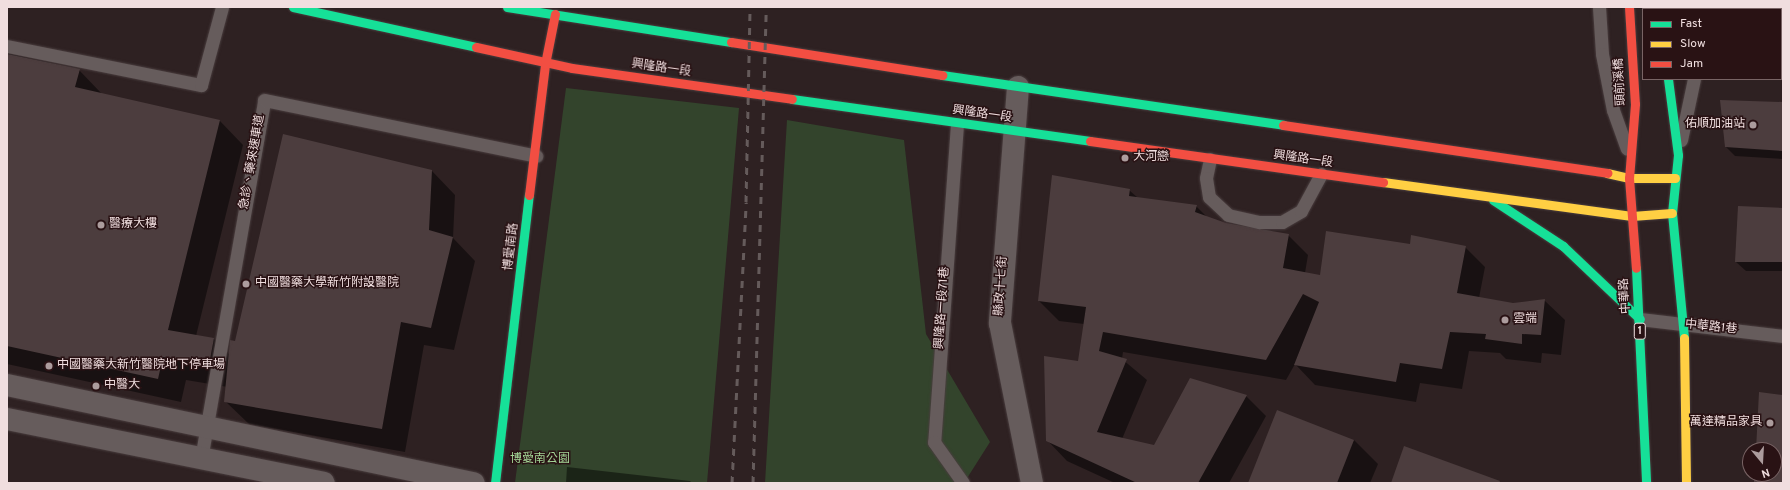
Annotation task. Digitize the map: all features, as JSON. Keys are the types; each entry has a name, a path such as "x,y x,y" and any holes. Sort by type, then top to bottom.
{"street":[{"name":"興隆路一段","path":"293,7 545,64 1012,132 1632,216 1672,213"},
{"path":"507,7 1018,87 1580,167 1629,178 1675,178"},
{"name":"頭前溪橋","path":"1629,7 1635,104 1629,155"},
{"name":"博愛南路","path":"495,483 536,156 545,64 554,14"},
{"path":"1668,80 1678,155 1672,213 1684,326 1686,483"},
{"name":"縣政十七街","path":"1018,87 1012,132 1000,323 1032,483"},
{"name":"中華路","path":"1629,155 1629,178 1640,319 1646,483"},
{"path":"1489,197 1563,246 1640,319"},
{"path":"7,385 474,483"},
{"path":"7,420 324,483"}],"lane":[{"path":"7,46 201,85 222,7"},
{"name":"1","path":"1599,7 1602,54 1613,110 1629,155"},
{"path":"1678,155 1694,80"},
{"name":"急診、藥來速車道","path":"207,426 264,100 536,156"},
{"name":"興隆路一段71巷","path":"957,124 934,442 963,483"},
{"path":"1210,159 1206,178 1209,197 1228,215 1259,222 1282,222 1301,211 1321,174"},
{"name":"中華路1巷","path":"1640,319 1684,326 1783,336"},
{"path":"201,459 207,426"}],"green space":[{"name":"博愛南公園","path":"566,88 739,108 707,483 515,483"},
{"path":"787,120 904,140 926,334 990,442 964,483 765,483"}],"building":[{"name":"醫療大樓","path":"7,54 80,69 75,87 220,120 168,330 214,338 209,365 163,357 158,379 7,346"},
{"name":"佑順加油站","path":"1720,100 1783,102 1783,151 1725,147"},
{"path":"283,134 432,170 429,230 453,237 431,328 401,322 382,429 224,402 230,340 235,341"},
{"path":"1052,175 1130,189 1129,196 1197,205 1195,212 1226,223 1289,234 1283,268 1320,275 1326,231 1410,244 1411,235 1466,246 1457,293 1513,303 1545,299 1541,335 1522,334 1522,344 1485,339 1486,334 1450,332 1442,369 1400,363 1396,382 1294,365 1319,302 1303,294 1266,360 1103,332 1099,351 1127,359 1097,432 1154,445 1190,378 1247,395 1198,483 1137,483 1046,441 1044,356 1078,361 1086,307 1038,301"},
{"path":"1738,206 1783,208 1783,262 1735,262"},
{"name":"萬達精品家具","path":"1759,392 1783,395 1783,483 1754,483 1782,482 1782,442 1756,442"},
{"path":"1277,410 1354,440 1337,483 1248,483"},
{"path":"1404,446 1500,481 1499,483 1391,483"}],"railway":[{"path":"732,483 746,202 750,7"},
{"path":"753,483 766,7"}],"traffic: fast":[{"path":"293,7 476,47"},
{"path":"507,7 731,42"},
{"path":"942,75 1283,125"},
{"path":"1668,80 1678,155 1672,213 1684,338"},
{"path":"792,99 1090,141"},
{"path":"495,483 529,195"},
{"path":"1493,200 1563,246 1640,319"},
{"path":"1636,268 1646,483"}],"traffic: slow":[{"path":"1607,173 1629,178 1675,178"},
{"path":"1383,182 1632,216 1672,213"},
{"path":"1684,338 1686,483"}],"traffic: jam":[{"path":"1629,7 1635,104 1629,178 1636,268"},
{"path":"529,195 545,64 555,14"},
{"path":"731,42 942,75"},
{"path":"476,47 572,68 792,99"},
{"path":"1283,125 1607,173"},
{"path":"1090,141 1383,182"}],"place":[{"name":"佑順加油站","path":"1753,125"},
{"name":"大河戀","path":"1125,158"},
{"name":"醫療大樓","path":"101,225"},
{"name":"中國醫藥大學新竹附設醫院","path":"246,284"},
{"name":"雲端","path":"1505,320"},
{"name":"中國醫藥大新竹醫院地下停車場","path":"49,366"},
{"name":"中醫大","path":"96,386"},
{"name":"萬達精品家具","path":"1770,423"}]}
